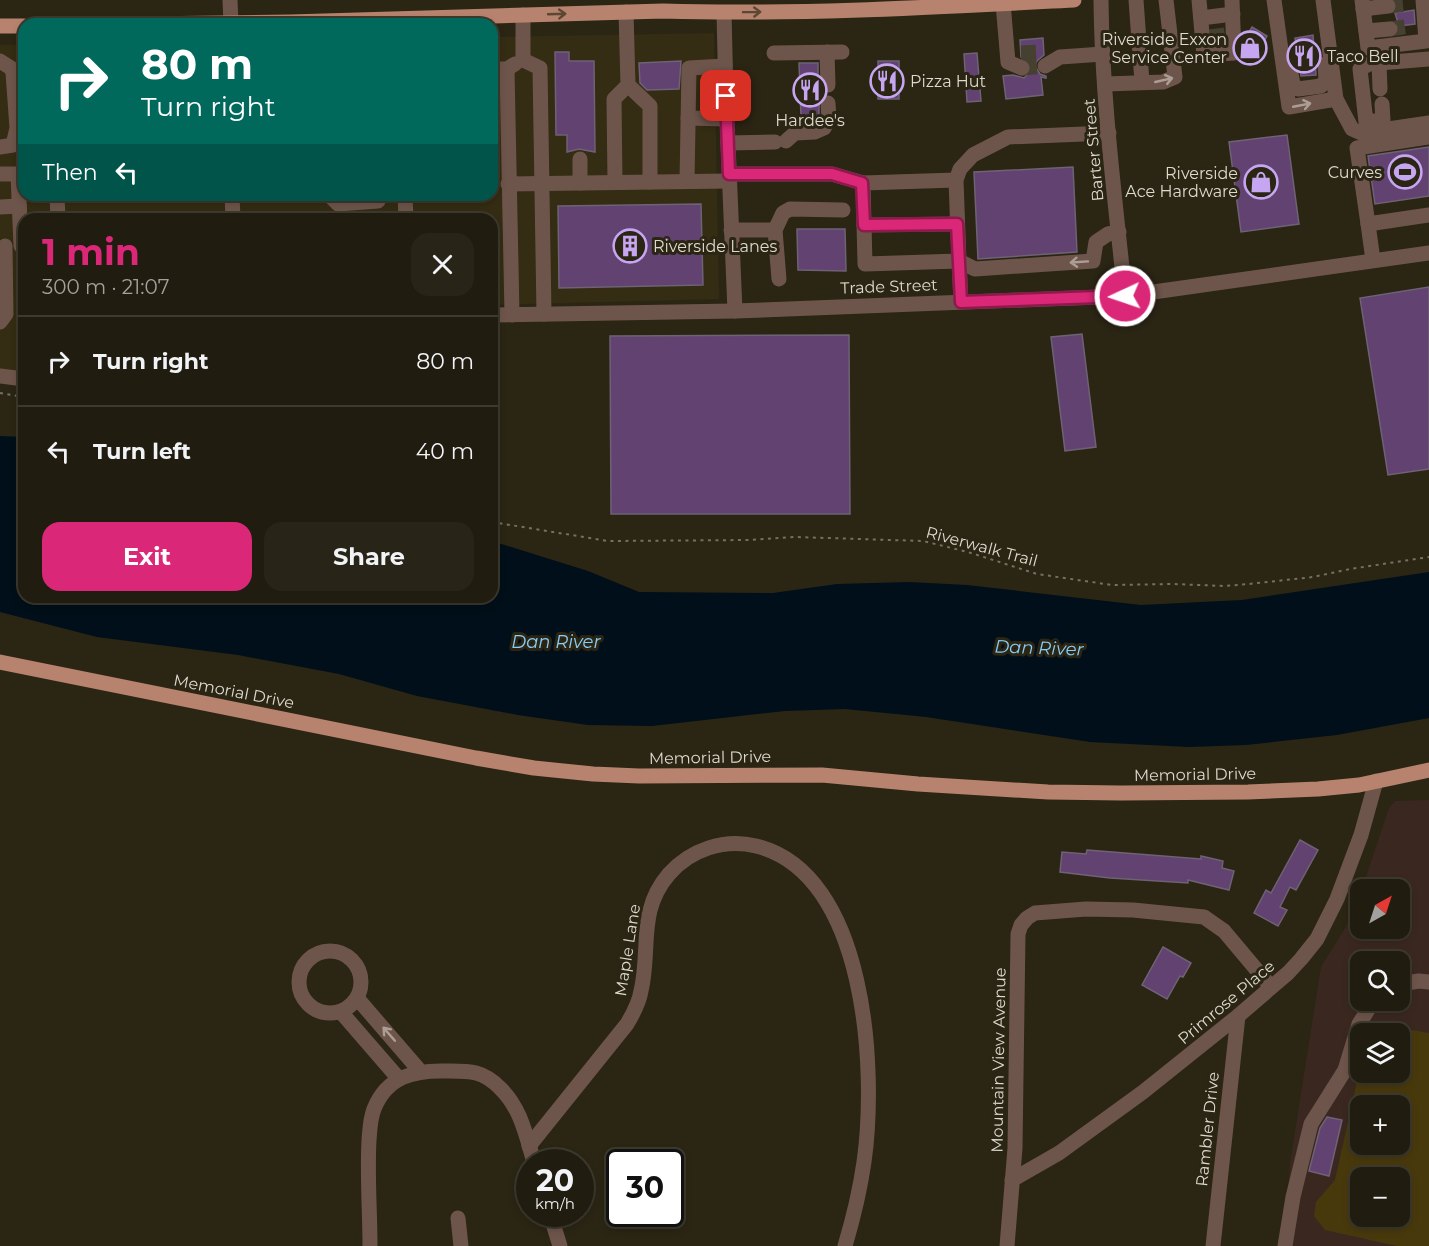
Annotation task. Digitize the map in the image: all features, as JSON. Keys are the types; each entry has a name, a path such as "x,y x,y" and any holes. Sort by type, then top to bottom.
{"main road":[{"path":"463,18 663,11 723,6 892,9 1074,0"},
{"path":"0,26 18,26"},
{"name":"Memorial Drive","path":"0,662 476,758 534,768 593,774 822,775 988,788 1121,793 1318,789 1376,781 1429,770"}],"street":[{"path":"230,0 231,18"},
{"name":"Barter Street","path":"1101,0 1109,132 1125,296"},
{"path":"1137,0 1142,82"},
{"path":"1106,84 1163,82 1175,77 1166,0"},
{"path":"1199,0 1201,18 1218,36 1232,7"},
{"path":"1274,0 1289,107 1336,99"},
{"path":"1323,0 1336,99 1352,129 1361,133 1429,123"},
{"path":"1388,6 1363,2 1368,48 1426,41 1420,11"},
{"path":"1003,3 1017,58"},
{"path":"723,6 735,311"},
{"path":"1201,18 1232,7"},
{"path":"626,12 628,85 650,106 650,182"},
{"path":"523,15 523,60"},
{"path":"1366,31 1390,29"},
{"path":"1281,48 1287,56 1293,84 1298,89 1321,86 1326,80 1325,45 1329,38"},
{"path":"774,53 834,52 828,85"},
{"path":"1045,59 1103,54"},
{"path":"1382,105 1383,120 1365,122 1360,69 1373,62 1429,59"},
{"path":"512,315 508,184 500,69 523,60 540,69 544,314"},
{"path":"0,61 11,68 18,112"},
{"path":"1379,63 1380,89"},
{"path":"687,181 688,68 725,66"},
{"path":"0,140 7,137 10,131 8,89 14,80"},
{"path":"615,182 614,99 628,85"},
{"path":"728,143 781,142 795,133 815,132 824,128 829,119 828,103"},
{"path":"688,118 727,119"},
{"path":"961,302 956,180 960,169 973,155 1008,137 1109,132"},
{"path":"0,147 13,145 18,133"},
{"path":"1373,260 1357,148 1429,137"},
{"path":"580,159 580,183"},
{"path":"0,174 18,174"},
{"path":"508,184 687,181 729,177 832,174 862,183 956,180"},
{"path":"862,183 866,264 959,261 975,269 1093,261 1096,242 1108,234 1119,232"},
{"path":"0,322 6,314 19,201"},
{"path":"0,207 19,206"},
{"path":"778,279 775,230 783,213 790,209 843,210"},
{"path":"1368,224 1429,215"},
{"path":"864,225 957,224"},
{"path":"731,230 775,230"},
{"name":"Trade Street","path":"498,315 735,311 1125,296 1429,253"},
{"path":"0,376 18,378"},
{"name":"Primrose Place","path":"1012,1180 1059,1154 1196,1051 1301,959 1327,921 1361,835 1376,781"},
{"name":"Maple Lane","path":"529,1146 627,1024 636,1009 644,974 646,938 652,901 660,886 684,861 698,852 730,843 762,847 788,861 821,891 840,926 860,988 866,1051 867,1122 864,1162 845,1246"},
{"name":"Mountain View Avenue","path":"1007,1246 1017,1059 1018,934 1027,918 1035,913 1066,910 1133,910 1204,917 1224,931 1260,971 1271,987"},
{"path":"323,951 344,954 358,968 361,978 361,988 357,998 353,1004 341,1012 331,1014 321,1012 304,1000 300,991 298,981 306,962 323,951"},
{"path":"1410,982 1429,982"},
{"path":"357,998 420,1071"},
{"path":"1285,1246 1293,1197 1311,1124 1345,1070 1359,1024 1367,1011"},
{"path":"341,1012 399,1079"},
{"name":"Rambler Drive","path":"1213,1246 1238,1016"},
{"path":"370,1246 367,1169 371,1120 381,1095 399,1079 420,1071 473,1071 490,1080 510,1100 519,1113 530,1149"},
{"path":"458,1218 460,1246"},
{"path":"554,1227 560,1246"}],"path":[{"path":"0,393 18,396"},
{"name":"Riverwalk Trail","path":"498,523 608,541 750,540 795,537 923,541 968,552 1036,574 1112,585 1224,586 1249,584 1319,576 1429,557"}],"shaded area":[{"path":"714,33 719,299 498,305 498,213 18,213 18,372 0,369 0,45 18,45 18,201 498,201 498,37"},
{"path":"1429,800 1429,1246 1285,1246 1290,1163 1321,967 1350,918 1350,939 1410,939 1410,879 1365,879 1389,808 1395,801"},
{"path":"1410,1030 1429,1033 1429,1246 1397,1246 1325,1230 1314,1216 1316,1202 1335,1180 1350,1113 1350,1155 1410,1155 1410,1095 1354,1095 1357,1083 1410,1083"}],"water":[{"name":"Dan River","path":"0,436 18,437 18,603 498,603 498,543 588,571 639,592 773,593 837,584 909,582 967,585 1141,605 1242,600 1429,572 1429,718 1337,735 1246,745 1189,747 1090,742 926,717 845,709 785,711 652,726 588,725 518,715 417,696 339,674 238,655 97,637 0,612"}],"building":[{"path":"1414,10 1415,24 1399,26 1395,13"},
{"path":"1252,27 1267,36 1253,62 1243,56 1243,42"},
{"path":"1313,35 1316,75 1301,76 1295,38"},
{"path":"1043,38 1044,55 1035,66 1040,74 1046,76 1046,78 1041,77 1043,95 1006,99 1003,76 1013,75 1024,78 1031,71 1030,63 1021,57 1020,40"},
{"path":"555,52 569,52 569,61 594,61 595,152 579,149 567,152 567,135 556,135"},
{"path":"977,53 981,101 967,102 964,54"},
{"path":"681,61 679,89 647,90 640,83 639,63"},
{"path":"878,61 899,61 899,99 878,99"},
{"path":"799,63 818,63 818,86 825,94 819,99 819,117 801,117"},
{"path":"1287,135 1299,224 1241,232 1229,142"},
{"path":"1429,147 1429,196 1375,204 1368,156"},
{"path":"1073,167 1077,252 978,259 974,172"},
{"name":"Riverside Lanes","path":"701,204 703,285 559,288 558,206"},
{"path":"797,229 845,229 846,271 798,270"},
{"path":"1429,287 1429,469 1388,475 1360,298"},
{"path":"1082,334 1096,447 1065,451 1051,337"},
{"path":"849,335 850,514 611,514 610,336"},
{"path":"1300,840 1318,850 1296,890 1290,887 1280,907 1287,910 1278,926 1254,913 1266,890 1271,893"},
{"path":"1087,850 1201,859 1201,856 1223,861 1222,868 1234,871 1229,890 1188,880 1188,883 1060,872 1062,852 1086,854"},
{"path":"1163,947 1191,963 1183,977 1180,976 1167,999 1142,985"},
{"path":"1327,1117 1342,1120 1329,1176 1309,1171 1320,1128"}],"tunnel":[{"path":"1388,6 1408,4"},
{"path":"1390,29 1411,26"},
{"path":"1210,37 1225,35"},
{"path":"1021,53 1044,52"},
{"path":"1022,68 1045,66"}],"place":[{"name":"Riverside Exxon Service Center","path":"1250,48"},
{"name":"Taco Bell","path":"1304,56"},
{"name":"Pizza Hut","path":"887,81"},
{"name":"Hardee's","path":"810,90"},
{"name":"Curves","path":"1405,172"},
{"name":"Riverside Ace Hardware","path":"1261,182"},
{"name":"Riverside Lanes","path":"630,246"}],"route":[{"path":"726,96 729,174 832,174 862,183 864,225 957,224 961,302 1125,296"}]}
